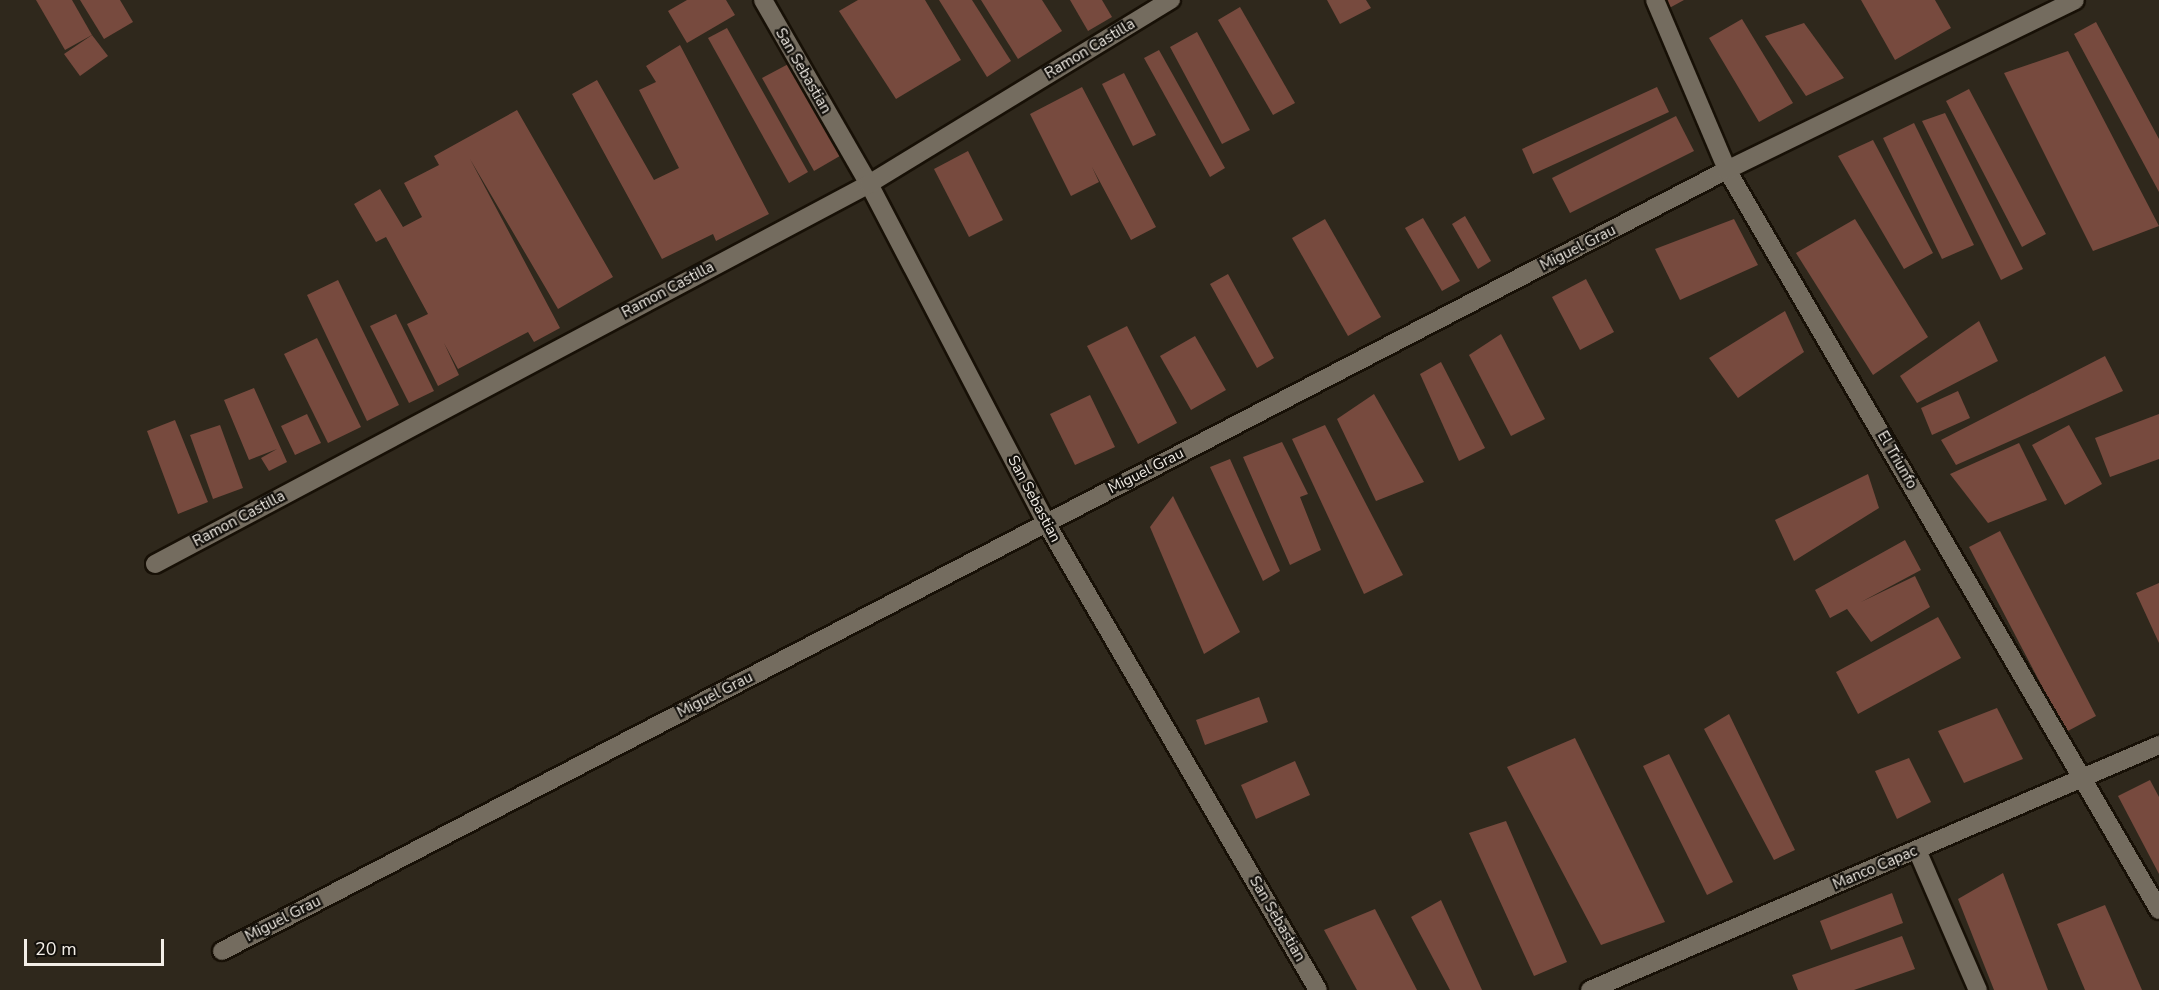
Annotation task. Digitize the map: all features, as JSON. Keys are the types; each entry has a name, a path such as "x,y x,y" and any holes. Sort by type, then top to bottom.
{"street":[{"name":"San Sebastian","path":"763,0 869,184 1046,523 1318,990"},
{"name":"Ramon Castilla","path":"155,564 869,184 1171,0"},
{"name":"El Triunfo","path":"1655,0 1727,170 2159,910"},
{"name":"Miguel Grau","path":"222,951 1727,170 2075,0"},
{"name":"Manco Capac","path":"1590,990 2159,745"},
{"path":"1917,850 1978,990"}],"building":[{"path":"36,0 72,0 92,35 65,50"},
{"path":"80,0 120,0 133,22 104,39"},
{"path":"687,0 726,0 735,15 687,43 668,11"},
{"path":"858,0 925,0 961,60 896,99 839,11"},
{"path":"939,0 972,0 1011,61 987,77"},
{"path":"981,0 1042,0 1062,31 1018,59"},
{"path":"1070,0 1102,0 1112,17 1088,31"},
{"path":"1327,0 1366,0 1371,8 1340,24"},
{"path":"1656,0 1684,0 1662,12"},
{"path":"1861,0 1935,0 1951,28 1895,60"},
{"path":"1240,7 1295,103 1273,115 1218,20"},
{"path":"1742,19 1793,103 1759,122 1709,38"},
{"path":"2096,22 2159,139 2159,192 2074,34"},
{"path":"1804,23 1844,78 1806,96 1765,36"},
{"path":"727,28 808,172 789,183 708,38"},
{"path":"1197,32 1250,130 1222,144 1170,47"},
{"path":"92,35 108,56 80,76 64,54"},
{"path":"680,45 769,214 716,241 713,234 662,259 572,94 597,80 654,180 679,168 639,90 656,82 646,66"},
{"path":"1159,50 1225,168 1210,177 1144,58"},
{"path":"2068,51 2159,226 2093,251 2004,73"},
{"path":"794,61 845,153 814,171 762,78"},
{"path":"1124,73 1156,135 1133,146 1102,84"},
{"path":"1082,87 1156,227 1131,240 1092,167 1099,182 1071,196 1030,114"},
{"path":"1657,87 1669,112 1533,174 1522,149"},
{"path":"1969,89 2046,234 2022,247 1946,101"},
{"path":"517,110 613,277 558,309 470,159 560,328 534,342 528,332 458,369 444,343 459,375 438,386 407,324 428,314 386,237 376,242 354,204 380,189 403,227 422,217 404,183 439,165 434,156"},
{"path":"1945,113 2023,269 2001,280 1922,121"},
{"path":"1676,116 1694,151 1570,213 1552,178"},
{"path":"1914,123 1974,245 1942,259 1883,138"},
{"path":"1873,140 1933,253 1904,269 1838,156"},
{"path":"968,151 1003,220 969,237 934,169"},
{"path":"1465,216 1491,261 1478,269 1452,224"},
{"path":"1423,218 1460,281 1442,291 1405,228"},
{"path":"1325,219 1381,317 1348,336 1292,238"},
{"path":"1734,219 1758,265 1680,300 1655,249"},
{"path":"1855,219 1928,337 1873,375 1796,253"},
{"path":"1228,274 1274,358 1257,368 1210,284"},
{"path":"1586,279 1614,332 1580,350 1552,297"},
{"path":"338,280 399,405 367,421 307,295"},
{"path":"1785,311 1804,352 1738,398 1709,358"},
{"path":"396,314 434,391 409,403 370,326"},
{"path":"1979,321 1998,361 1917,403 1900,376"},
{"path":"1127,326 1177,423 1138,444 1087,346"},
{"path":"1501,334 1545,419 1511,436 1469,355"},
{"path":"1195,336 1226,390 1191,410 1160,356"},
{"path":"317,338 361,427 328,443 284,354"},
{"path":"2105,356 2123,391 1956,465 1941,440"},
{"path":"1441,362 1485,448 1459,461 1420,374"},
{"path":"254,388 287,462 269,471 261,458 277,449 249,460 224,400"},
{"path":"1958,391 1970,418 1932,435 1921,408"},
{"path":"1374,394 1424,482 1376,501 1337,419"},
{"path":"1090,395 1115,447 1075,465 1050,414"},
{"path":"307,414 321,443 295,455 281,426"},
{"path":"2159,414 2159,459 2110,477 2095,438"},
{"path":"175,420 208,502 178,514 147,431"},
{"path":"220,425 243,488 213,499 190,435"},
{"path":"1325,425 1403,575 1364,594 1292,439"},
{"path":"2069,425 2102,484 2065,505 2032,445"},
{"path":"1282,442 1308,494 1300,497 1321,550 1290,565 1243,457"},
{"path":"2019,443 2047,500 1988,523 1950,474"},
{"path":"1230,459 1280,571 1263,581 1210,467"},
{"path":"1868,474 1879,508 1794,561 1775,520"},
{"path":"1173,496 1240,632 1204,654 1150,527"},
{"path":"2000,531 2096,716 2066,732 1969,547"},
{"path":"1905,540 1921,570 1861,602 1915,576 1930,607 1871,642 1847,609 1830,618 1815,590"},
{"path":"2159,583 2159,643 2136,593"},
{"path":"1938,617 1961,658 1858,714 1836,672"},
{"path":"1259,697 1268,722 1205,745 1196,720"},
{"path":"1997,708 2023,759 1964,783 1938,731"},
{"path":"1729,714 1795,850 1774,860 1704,729"},
{"path":"1575,738 1665,922 1601,945 1507,767"},
{"path":"1669,754 1733,882 1707,895 1643,766"},
{"path":"1909,758 1931,802 1897,819 1875,771"},
{"path":"1295,761 1310,795 1256,819 1241,785"},
{"path":"2150,780 2159,797 2159,874 2118,796"},
{"path":"1506,821 1567,962 1534,976 1469,833"},
{"path":"2003,873 2048,990 1994,990 1958,899"},
{"path":"1892,893 1903,923 1831,950 1820,921"},
{"path":"1441,900 1482,990 1450,990 1411,917"},
{"path":"2105,905 2142,990 2085,990 2057,924"},
{"path":"1375,909 1417,990 1357,990 1324,930"},
{"path":"1902,936 1915,969 1854,990 1798,990 1792,975"}]}
